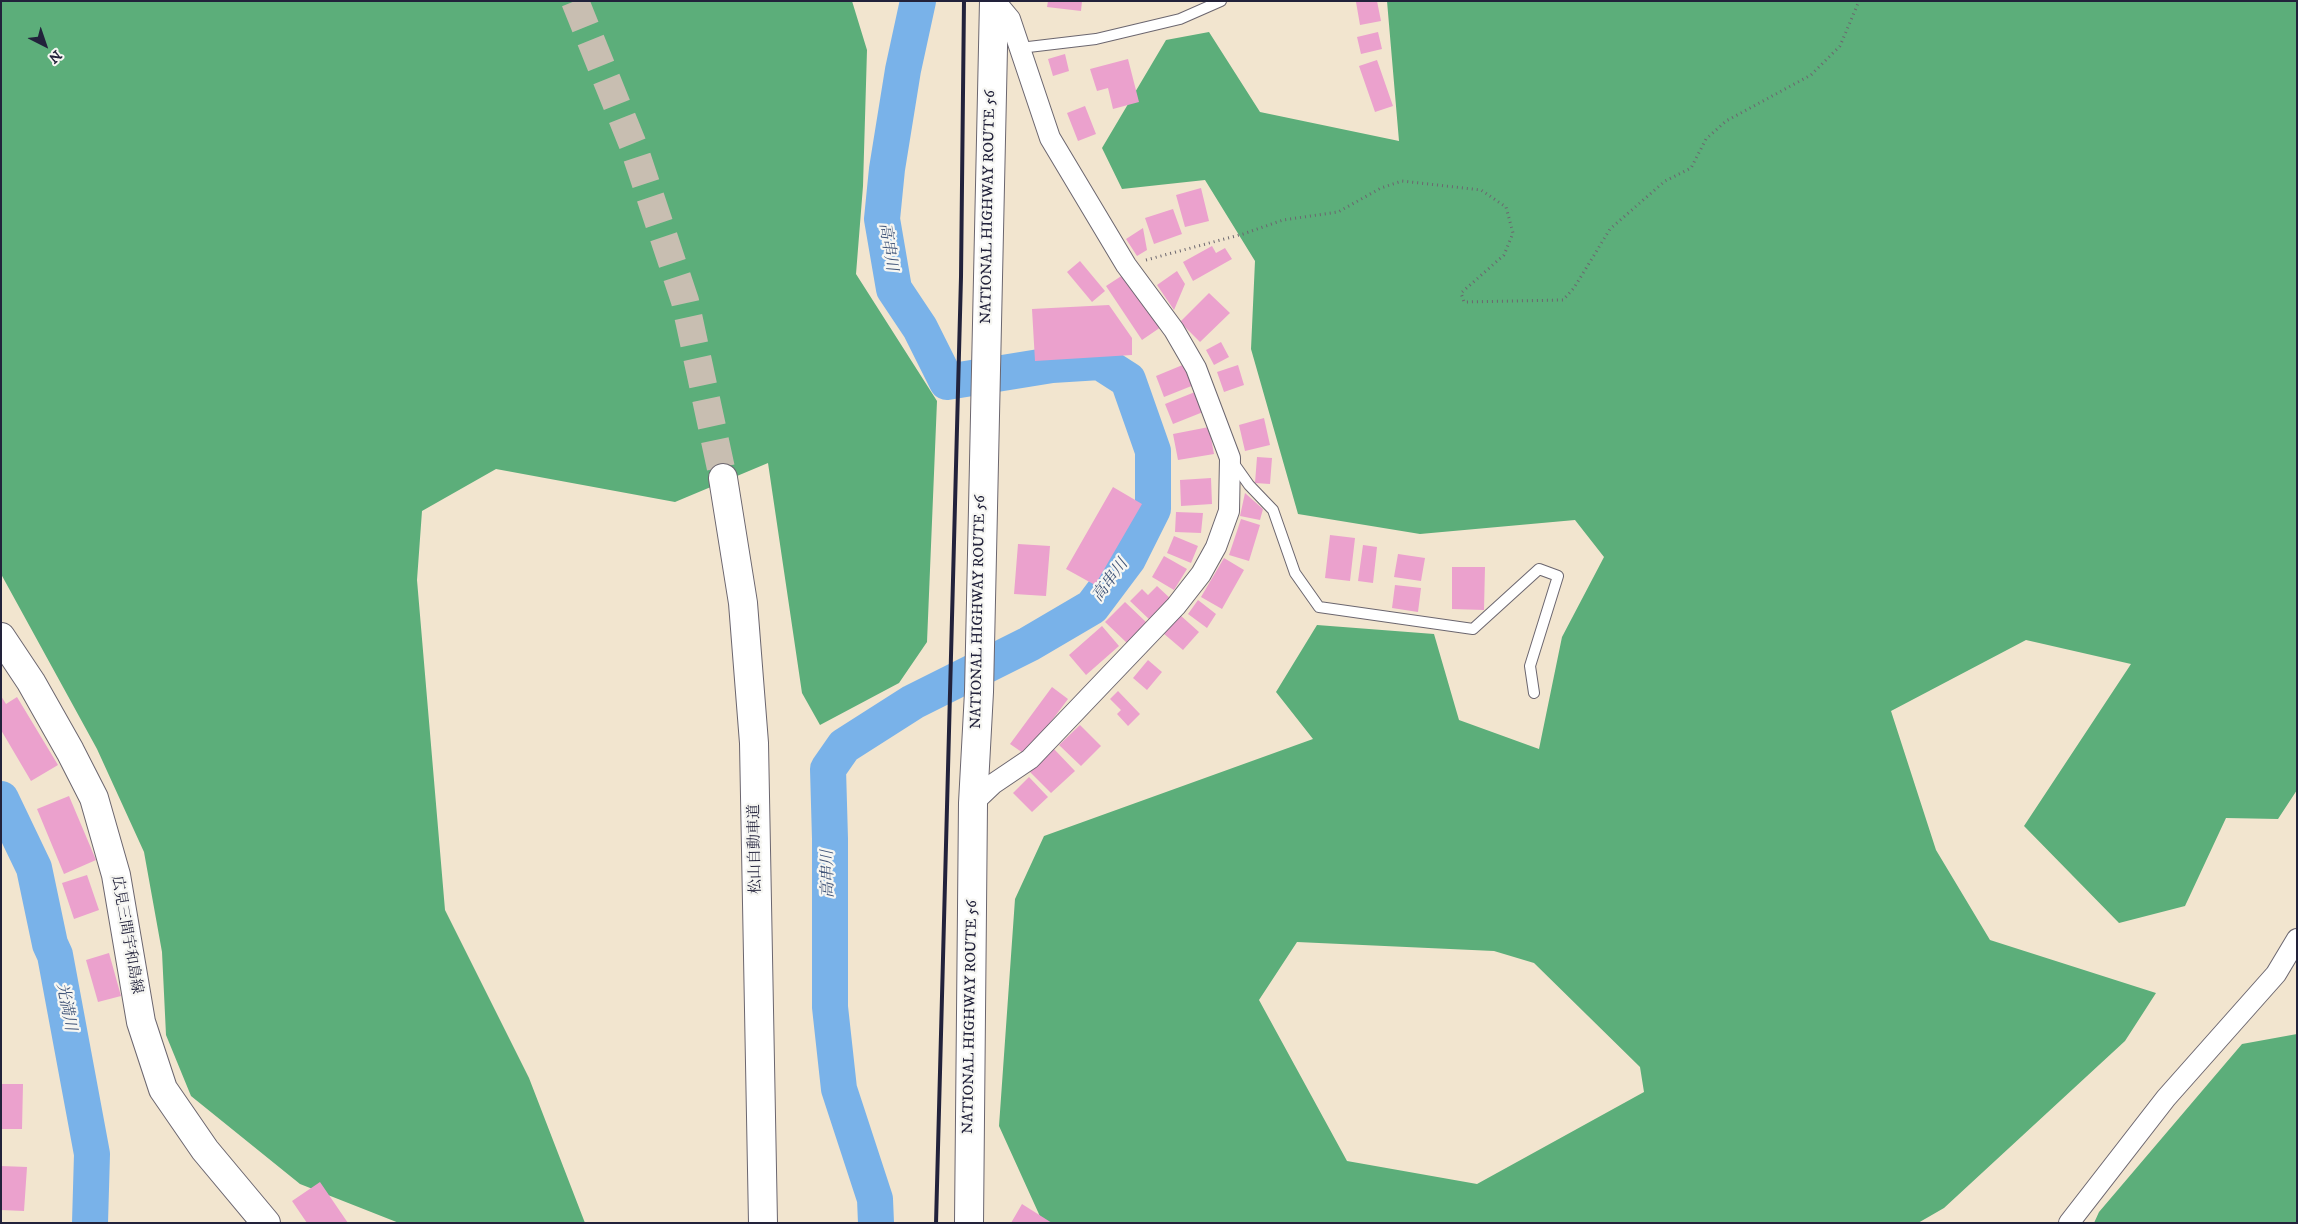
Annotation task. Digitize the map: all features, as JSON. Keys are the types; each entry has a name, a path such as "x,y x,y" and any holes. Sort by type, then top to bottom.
{"main road":[{"name":"NATIONAL HIGHWAY ROUTE 56","path":"971,1219 973,803 979,656 995,1"},
{"name":"松山自動車道","path":"723,478 743,603 754,742 763,1223"},
{"name":"広見三間宇和島線","path":"1,637 31,682 94,798 116,875 141,1022 163,1088 205,1150 266,1223"}],"street":[{"path":"973,803 994,784 1030,759 1176,606 1201,574 1216,547 1229,511 1230,458 1196,368 1174,330 1126,266 1050,138 1010,19 995,1"},
{"path":"2069,1223 2166,1098 2276,974 2297,939"}],"lane":[{"path":"1020,48 1096,38 1180,19 1221,1"},
{"path":"1230,458 1249,486 1273,510 1295,573 1319,607 1473,628 1539,569 1558,576 1530,666 1534,693"}],"path":[{"path":"1126,266 1243,234 1283,220 1338,212 1381,188 1402,180 1481,190 1506,207 1513,233 1504,255 1461,294 1464,302 1563,300 1574,288 1610,229 1665,181 1690,168 1706,139 1726,121 1810,75 1840,46 1859,1"}],"green space":[{"path":"1,1 852,1 867,50 863,186 856,274 937,401 927,642 899,683 820,725 802,693 768,463 675,502 496,469 422,511 417,580 445,910 529,1078 585,1223 399,1223 300,1184 191,1096 166,1035 162,952 144,852 97,749 1,574"},
{"path":"1387,1 2297,1 2297,790 2278,819 2226,818 2185,906 2119,923 2024,826 2131,664 2026,640 1891,711 1936,850 1990,940 2156,993 2125,1041 1944,1208 1918,1223 1043,1223 999,1126 1015,899 1044,836 1313,739 1276,692 1317,625 1434,634 1459,720 1539,749 1562,637 1604,557 1575,520 1420,534 1298,514 1251,349 1255,261 1205,180 1122,189 1102,148 1166,40 1209,32 1260,112 1399,141","holes":["1297,942 1494,951 1534,963 1640,1067 1644,1092 1477,1184 1347,1161 1259,1000"]},
{"path":"2297,1034 2297,1223 2094,1223 2099,1212 2242,1044"}],"building":[{"path":"1048,1 1082,1 1081,11 1047,7"},
{"path":"1377,1 1381,21 1360,25 1356,2"},
{"path":"1378,32 1382,49 1361,54 1357,37"},
{"path":"1065,54 1069,71 1053,76 1048,59"},
{"path":"1128,59 1139,102 1113,109 1108,88 1097,91 1090,69"},
{"path":"1377,60 1393,106 1375,112 1359,66"},
{"path":"1085,106 1096,134 1078,141 1067,113"},
{"path":"1201,188 1209,221 1185,227 1176,195"},
{"path":"1173,209 1182,234 1154,244 1145,218"},
{"path":"1143,228 1147,250 1137,256 1126,239"},
{"path":"1212,246 1216,253 1225,248 1232,259 1193,281 1183,262"},
{"path":"1080,261 1105,291 1092,302 1067,272"},
{"path":"1177,271 1185,284 1174,310 1157,285"},
{"path":"1126,273 1161,327 1142,340 1106,286"},
{"path":"1209,293 1230,313 1200,342 1180,322"},
{"path":"1109,305 1132,338 1132,355 1035,361 1032,309"},
{"path":"1221,342 1229,357 1214,365 1206,350"},
{"path":"1185,364 1194,385 1164,397 1156,376"},
{"path":"1238,365 1244,385 1224,392 1217,372"},
{"path":"1195,392 1203,412 1173,424 1165,404"},
{"path":"1264,418 1270,445 1245,451 1239,425"},
{"path":"1209,427 1214,454 1178,460 1173,434"},
{"path":"1257,457 1272,458 1270,484 1255,483"},
{"path":"1211,478 1212,504 1181,506 1180,480"},
{"path":"1113,487 1142,504 1095,585 1066,569"},
{"path":"1245,493 1263,509 1260,520 1240,516"},
{"path":"1176,512 1203,513 1201,533 1175,532"},
{"path":"1241,519 1260,525 1249,561 1229,555"},
{"path":"1330,535 1355,538 1350,581 1325,578"},
{"path":"1174,536 1198,546 1191,563 1167,553"},
{"path":"1018,544 1050,546 1046,596 1014,594"},
{"path":"1363,545 1377,547 1373,583 1358,581"},
{"path":"1398,554 1425,558 1421,581 1394,577"},
{"path":"1164,556 1187,569 1174,590 1152,577"},
{"path":"1224,558 1244,570 1222,609 1201,597"},
{"path":"1452,567 1485,567 1484,610 1452,609"},
{"path":"1395,585 1421,588 1418,612 1392,608"},
{"path":"1157,586 1172,600 1151,621 1130,601 1142,589 1148,595"},
{"path":"1198,600 1216,614 1207,628 1188,614"},
{"path":"1125,602 1146,622 1127,643 1105,622"},
{"path":"1180,615 1199,632 1183,650 1163,633"},
{"path":"1102,626 1119,646 1086,675 1069,655"},
{"path":"1148,660 1162,672 1147,690 1133,678"},
{"path":"1052,687 1068,699 1026,755 1010,744"},
{"path":"1118,691 1140,714 1128,726 1117,714 1121,710 1110,699"},
{"path":"1,696 6,704 17,697 58,765 31,781 1,730"},
{"path":"1080,725 1101,746 1081,766 1059,745"},
{"path":"1054,749 1075,771 1051,793 1030,772"},
{"path":"1029,777 1048,797 1032,812 1013,793"},
{"path":"69,796 96,860 64,874 37,809"},
{"path":"87,875 99,910 74,919 62,883"},
{"path":"109,953 121,996 98,1002 86,960"},
{"path":"1,1084 23,1084 22,1129 1,1129"},
{"path":"1,1166 27,1167 24,1211 1,1210"},
{"path":"320,1182 348,1223 307,1223 292,1201"},
{"path":"1022,1204 1052,1223 1011,1223"}],"waterway":[{"name":"高串川","path":"876,1223 875,1199 839,1089 830,1007 828,769 844,746 913,702 1029,644 1092,607 1128,559 1153,509 1153,451 1128,380 1100,362 1052,365 947,382 920,328 894,289 882,219 887,169 903,70 918,1"},
{"name":"光満川","path":"1,799 34,868 50,944 55,955 92,1154 90,1223"}],"tunnel":[{"path":"575,1 633,145 685,301 723,478"}],"railway":[{"path":"936,1223 961,277 964,1"}]}
